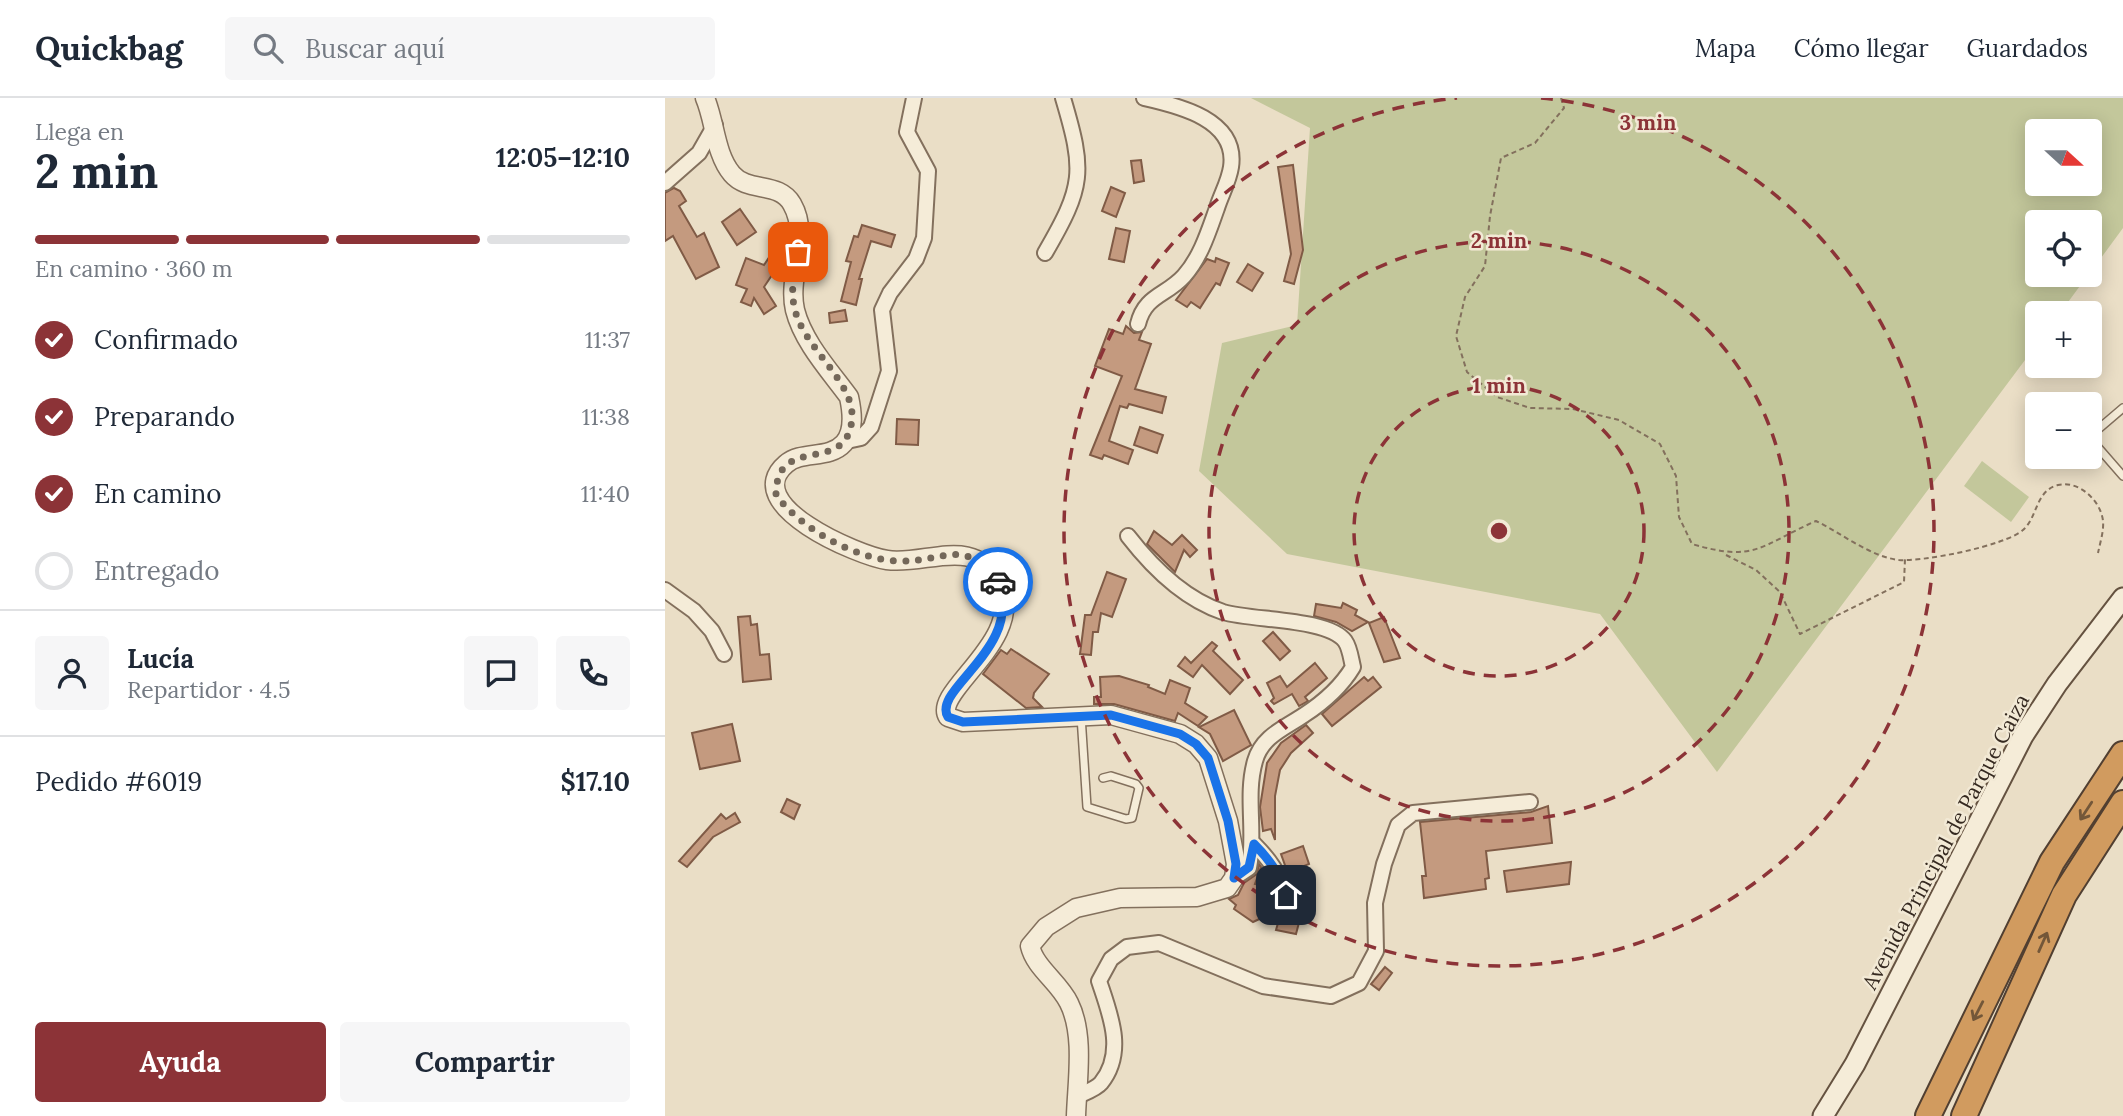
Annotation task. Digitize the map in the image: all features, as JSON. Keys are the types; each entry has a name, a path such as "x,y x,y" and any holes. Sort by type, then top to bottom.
{"highway":[{"path":"1928,1116 2052,862 2123,754"},
{"path":"1964,1116 2064,895 2123,803"}],"main road":[{"name":"Avenida Principal de Parque Caiza","path":"1823,1116 1855,1064 2023,736 2057,684 2123,598"}],"street":[{"path":"705,98 732,174 750,185 777,190 792,203 799,238 794,271 795,310 806,336 849,397 852,415 846,441"},
{"path":"914,98 907,132 928,171 923,238 916,259 890,293 882,310 889,371 871,427 861,438 846,441 829,452 807,455 784,465 776,479 776,495 788,511 819,534 868,556 904,562 956,554 988,568 999,583 1004,601 1000,628 990,649 954,689 946,703 948,717 963,722 1111,715 1180,734 1196,744 1208,758 1228,821 1236,864 1234,878"},
{"path":"1045,253 1074,198 1080,170 1063,98"},
{"path":"1138,324 1142,309 1183,277 1192,265 1207,235 1232,166 1227,136 1219,127 1171,104 1144,98"},
{"path":"665,183 699,153 715,125"},
{"path":"1076,1116 1077,1027 1071,1005 1059,985 1033,958 1030,946 1046,927 1076,908 1120,898 1197,897 1227,888 1234,878 1249,867 1254,844 1251,794 1255,759 1274,731 1304,715 1341,686 1353,667 1347,642 1332,629 1221,611 1186,592 1151,565 1128,536"},
{"path":"665,590 694,611 712,631 724,654"},
{"path":"1076,1097 1100,1084 1116,1052 1110,1016 1099,981 1111,959 1126,947 1159,943 1263,986 1331,996 1359,983 1375,951 1375,903 1398,825 1413,813 1530,802"},
{"path":"1254,844 1270,859 1280,876 1286,895"}],"lane":[{"path":"2102,426 2123,408"},
{"path":"2102,452 2123,476"},
{"path":"1081,716 1084,802 1093,810 1132,818 1139,788 1136,784 1111,776 1103,778"}],"path":[{"path":"1561,98 1564,108 1535,143 1501,158 1490,216 1485,266 1465,297 1456,336 1467,372 1497,397 1530,408 1573,409 1619,420 1660,444 1676,476 1679,517 1692,544 1725,554 1756,570 1780,592 1800,634 1903,582 1905,559"},
{"path":"1725,554 1761,550 1816,521 1874,551 1899,560 1948,555 1989,545 2022,531 2040,496 2058,485 2079,488 2095,500 2103,521 2098,553"}],"green space":[{"path":"1251,98 2123,98 2123,228 2102,257 2102,210 2025,210 2025,287 2079,287 2069,301 2025,301 2025,360 1717,772 1600,614 1287,554 1199,471 1222,343 1297,325 1310,128"},
{"path":"1982,461 2029,497 2011,522 1964,486"}],"building":[{"path":"1141,160 1144,181 1134,183 1131,161"},
{"path":"1293,165 1303,250 1294,284 1284,281 1291,254 1278,167"},
{"path":"1111,187 1125,193 1116,217 1102,211"},
{"path":"674,188 680,191 686,201 679,206 697,237 704,233 719,267 696,279 673,236 665,241 665,193"},
{"path":"740,209 756,232 737,245 722,222"},
{"path":"862,225 895,235 891,247 871,241 859,279 862,279 856,305 841,301 851,262 846,261 854,236 858,237"},
{"path":"1116,228 1130,231 1124,262 1109,259"},
{"path":"770,256 780,263 764,287 776,306 764,314 754,298 751,306 741,302 747,289 736,285 746,258 764,265"},
{"path":"1216,258 1229,263 1220,285 1216,283 1200,308 1191,302 1187,307 1176,300 1207,259 1215,262"},
{"path":"1248,264 1263,273 1252,291 1237,282"},
{"path":"845,310 847,321 830,323 829,313"},
{"path":"1126,326 1134,333 1142,332 1139,340 1151,344 1135,389 1166,397 1162,413 1129,404 1127,408 1120,406 1109,441 1133,450 1128,464 1104,455 1102,459 1090,455 1122,376 1095,366 1109,329 1123,334"},
{"path":"897,419 919,420 918,445 896,444"},
{"path":"1140,427 1163,435 1157,453 1134,445"},
{"path":"1154,531 1172,545 1182,535 1197,550 1190,557 1184,550 1175,572 1147,544"},
{"path":"1107,572 1126,579 1112,617 1101,613 1098,632 1093,632 1091,655 1080,654 1085,615 1091,615"},
{"path":"1343,603 1357,610 1355,615 1368,622 1352,631 1336,622 1314,616 1316,604 1341,608"},
{"path":"750,616 751,625 757,624 760,655 769,654 771,679 743,682 738,617"},
{"path":"1384,617 1400,658 1384,662 1369,623"},
{"path":"1273,632 1290,651 1280,660 1263,641"},
{"path":"1212,642 1217,646 1213,651 1243,680 1230,694 1202,665 1193,677 1178,666 1185,657 1191,663"},
{"path":"1011,649 1049,674 1034,693 1033,698 1042,707 1026,708 983,674 1001,650 1007,654"},
{"path":"1315,663 1327,678 1305,697 1308,701 1299,706 1292,694 1274,704 1271,701 1274,698 1267,683 1280,676 1287,687"},
{"path":"1119,676 1149,685 1148,687 1165,694 1170,680 1190,688 1185,703 1207,717 1198,726 1178,713 1175,721 1114,704 1094,704 1094,697 1101,697 1100,677"},
{"path":"1364,677 1368,681 1373,677 1381,687 1332,726 1322,714"},
{"path":"1234,710 1251,745 1223,761 1210,734 1199,727"},
{"path":"732,724 740,761 700,769 692,733"},
{"path":"1306,725 1313,733 1291,753 1280,770 1275,796 1275,840 1271,829 1263,831 1260,807 1267,763 1281,743"},
{"path":"787,799 800,805 794,819 781,812"},
{"path":"1548,806 1552,843 1486,851 1489,878 1485,879 1486,889 1424,898 1422,876 1426,876 1420,822 1531,812"},
{"path":"735,813 740,822 713,837 687,867 679,861 721,814 726,819"},
{"path":"1303,846 1309,864 1304,866 1308,877 1301,880 1304,890 1295,893 1281,854"},
{"path":"1571,862 1569,884 1507,892 1504,871"},
{"path":"1259,864 1261,867 1255,884 1271,887 1268,903 1302,911 1296,934 1276,930 1278,923 1270,914 1253,922 1234,909 1236,905 1229,899 1238,895 1244,883 1257,874"},
{"path":"1385,967 1392,973 1379,990 1371,984"}],"way so far":[{"path":"798,252 793,289 795,310 806,336 849,397 851,428 846,441 839,448 794,459 784,465 776,479 776,495 802,523 819,534 868,556 904,562 942,554 956,554 969,557 988,568 998,582"}],"route":[{"path":"998,582 1004,601 1000,628 990,649 954,689 946,703 948,717 963,722 1111,715 1180,734 1196,744 1208,758 1228,821 1236,864 1234,878 1249,867 1254,844 1270,859 1280,876 1286,895"}]}
